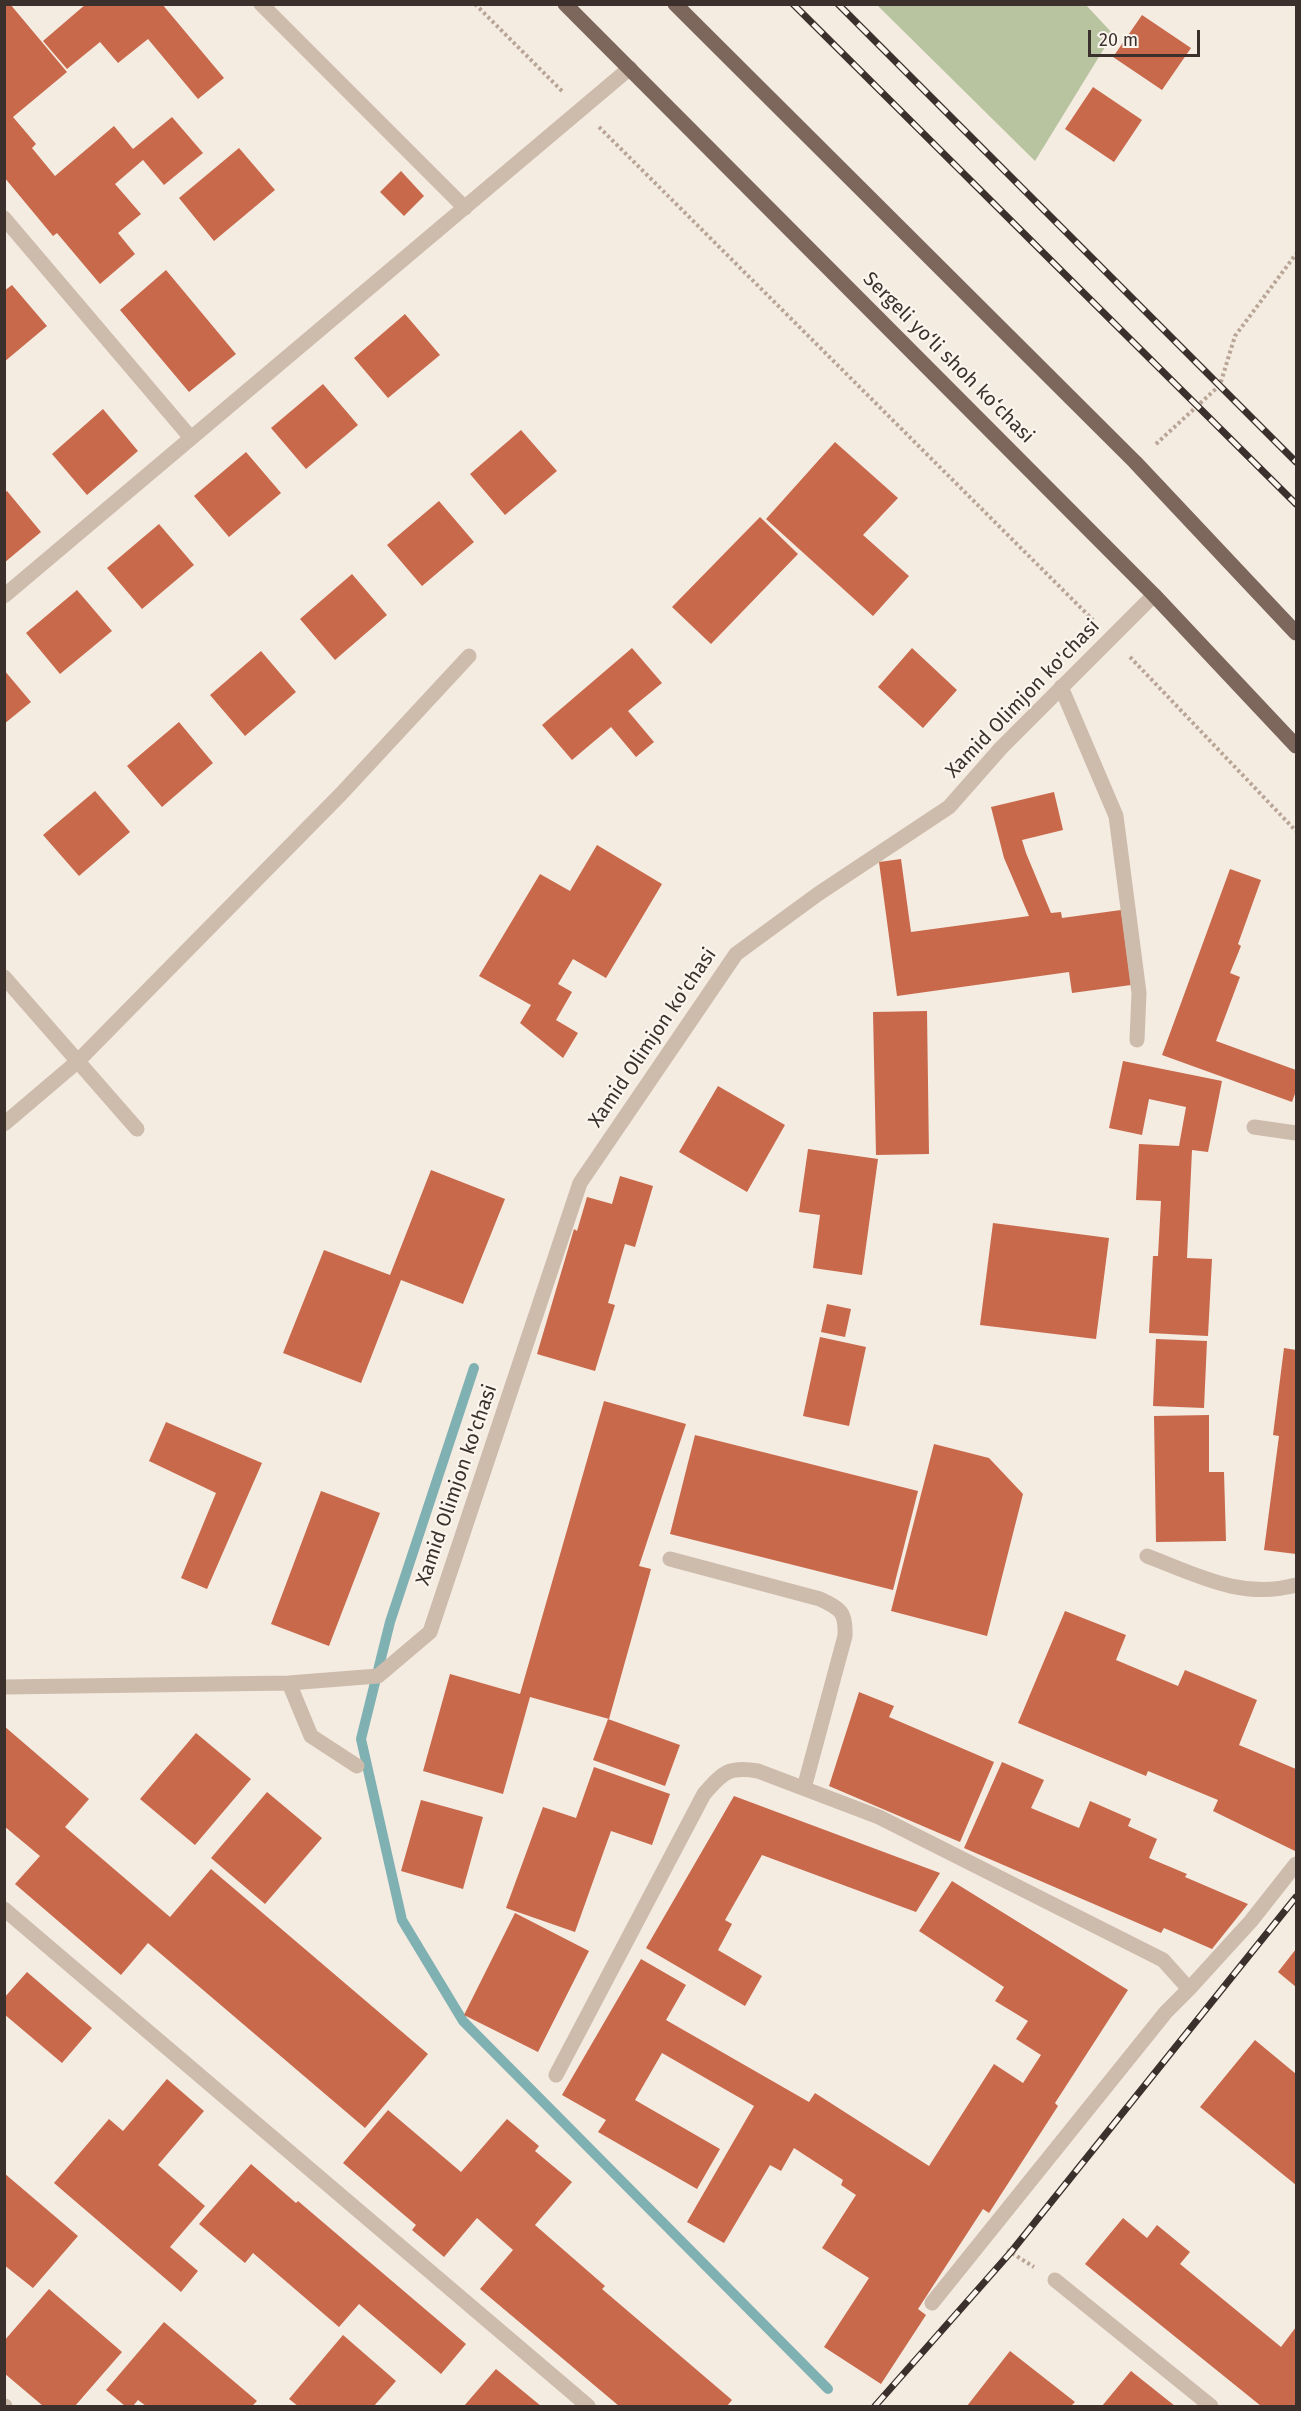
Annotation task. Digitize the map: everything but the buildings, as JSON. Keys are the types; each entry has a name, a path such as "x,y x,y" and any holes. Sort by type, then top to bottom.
{"main road":[{"name":"Sergeli yo‘li shoh ko‘chasi","path":"565,4 1154,595 1296,746"},
{"path":"675,4 1135,462 1296,633"}],"street":[{"path":"261,4 465,208"},
{"path":"4,596 630,68"},
{"path":"4,218 191,438"},
{"name":"Xamid Olimjon ko'chasi","path":"289,1683 378,1676 430,1632 580,1183 736,954 818,894 949,807 1001,748 1154,595"},
{"path":"4,1124 77,1062 342,794 469,656"},
{"path":"1061,687 1116,816 1138,993 1137,1040"},
{"path":"4,977 137,1129"},
{"path":"1254,1127 1296,1133"},
{"path":"1147,1556 1232,1588 1284,1588 1296,1585"},
{"path":"670,1559 820,1599 838,1607 845,1620 845,1636 804,1788"},
{"path":"4,1687 289,1683 311,1736 357,1766"},
{"path":"556,2075 704,1794 721,1774 739,1768 758,1771 879,1817 1129,1941 1163,1960 1189,1989"},
{"path":"932,2303 1166,2012 1251,1921 1296,1864"},
{"path":"4,1909 588,2406"},
{"path":"1055,2280 1211,2406"}],"path":[{"path":"475,4 1191,717 1296,831"},
{"path":"1135,462 1199,407 1220,385 1235,336 1296,254"},
{"path":"985,2236 1055,2280"}],"green space":[{"path":"877,5 1086,5 1113,34 1035,161"}],"waterway":[{"path":"474,1368 390,1622 361,1739 402,1920 463,2021 828,2389"}],"railway":[{"path":"793,4 1296,504"},
{"path":"838,4 1296,462"},
{"path":"875,2406 1011,2252 1296,1897"}]}
